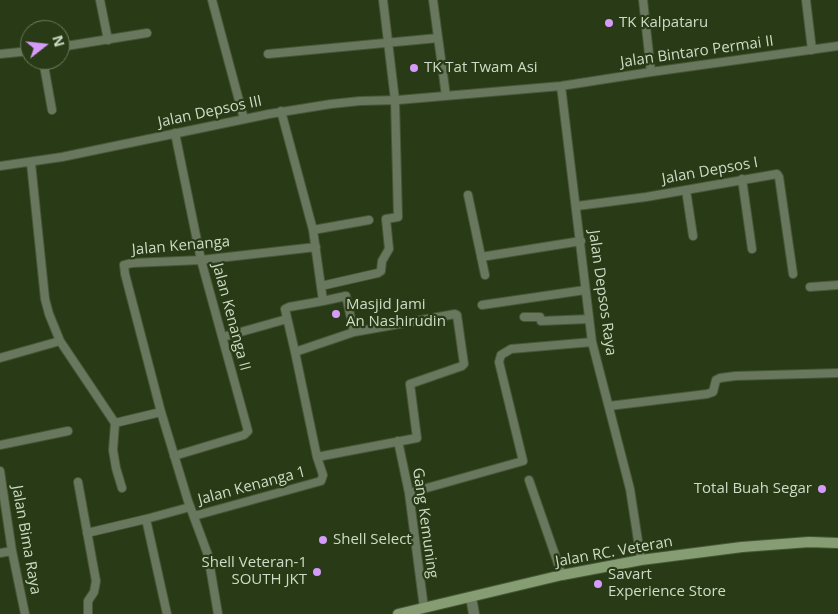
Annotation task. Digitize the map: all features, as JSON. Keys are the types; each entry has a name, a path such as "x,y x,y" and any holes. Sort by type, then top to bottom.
{"main road":[{"name":"Jalan RC. Veteran","path":"398,614 411,613 424,608 562,575 641,560 742,547 809,542 838,543"}],"street":[{"path":"100,0 108,40"},
{"path":"212,0 244,119"},
{"path":"321,286 381,271 382,261 388,254 389,249 386,219 398,217 395,96 383,0"},
{"path":"433,0 446,96"},
{"path":"643,0 650,72"},
{"path":"806,0 812,50"},
{"path":"70,46 147,34"},
{"path":"268,54 438,38"},
{"name":"Jalan Bintaro Permai II","path":"446,96 561,86 838,46"},
{"path":"0,54 20,52"},
{"path":"45,70 52,110"},
{"name":"Jalan Depsos Raya","path":"561,86 592,342 630,490 641,560"},
{"name":"Jalan Depsos III","path":"0,166 31,162 281,111 395,96 446,96"},
{"path":"281,111 313,230 324,301"},
{"name":"Jalan Kenanga II","path":"174,456 248,432 201,260 175,133"},
{"path":"31,162 45,299 49,314 60,341 115,424 114,450 116,468 122,488"},
{"name":"Jalan Depsos I","path":"576,206 686,190 776,174 779,176 793,274"},
{"path":"742,179 752,249"},
{"path":"686,190 693,236"},
{"path":"468,195 485,275"},
{"path":"313,230 369,220"},
{"path":"481,257 580,241"},
{"name":"Jalan Kenanga","path":"218,614 210,565 161,412 124,274 124,265 201,260 316,247"},
{"path":"810,287 838,284"},
{"path":"482,305 586,290"},
{"path":"223,337 287,319 285,309 287,307 346,296 354,332"},
{"path":"295,352 354,332 446,314 456,314 464,364 410,384 417,437 317,457"},
{"path":"524,318 540,317 541,321 589,319"},
{"name":"Jalan Kenanga 1","path":"194,516 319,483 322,480 323,476 317,457 287,319"},
{"path":"0,358 60,341"},
{"path":"409,493 523,461 499,362 501,355 511,349 592,342"},
{"path":"609,406 707,394 714,391 716,380 720,378 838,373"},
{"path":"115,424 161,412"},
{"path":"0,445 68,431"},
{"name":"Gang Kemuning","path":"398,441 409,493 424,608"},
{"name":"Jalan Bima Raya","path":"0,471 12,551 25,614"},
{"path":"529,480 562,575"},
{"path":"78,482 96,581 94,592 88,601 88,614"},
{"path":"87,533 190,507"},
{"path":"146,519 167,614"},
{"path":"0,553 12,551"},
{"path":"472,597 474,614"}],"place":[{"name":"TK Kalpataru","path":"609,23"},
{"name":"TK Tat Twam Asi","path":"414,68"},
{"name":"Masjid Jami An Nashirudin","path":"336,314"},
{"name":"Total Buah Segar","path":"822,489"},
{"name":"Shell Select","path":"323,540"},
{"name":"Shell Veteran-1 SOUTH JKT","path":"317,572"},
{"name":"Savart Experience Store","path":"598,584"}]}
